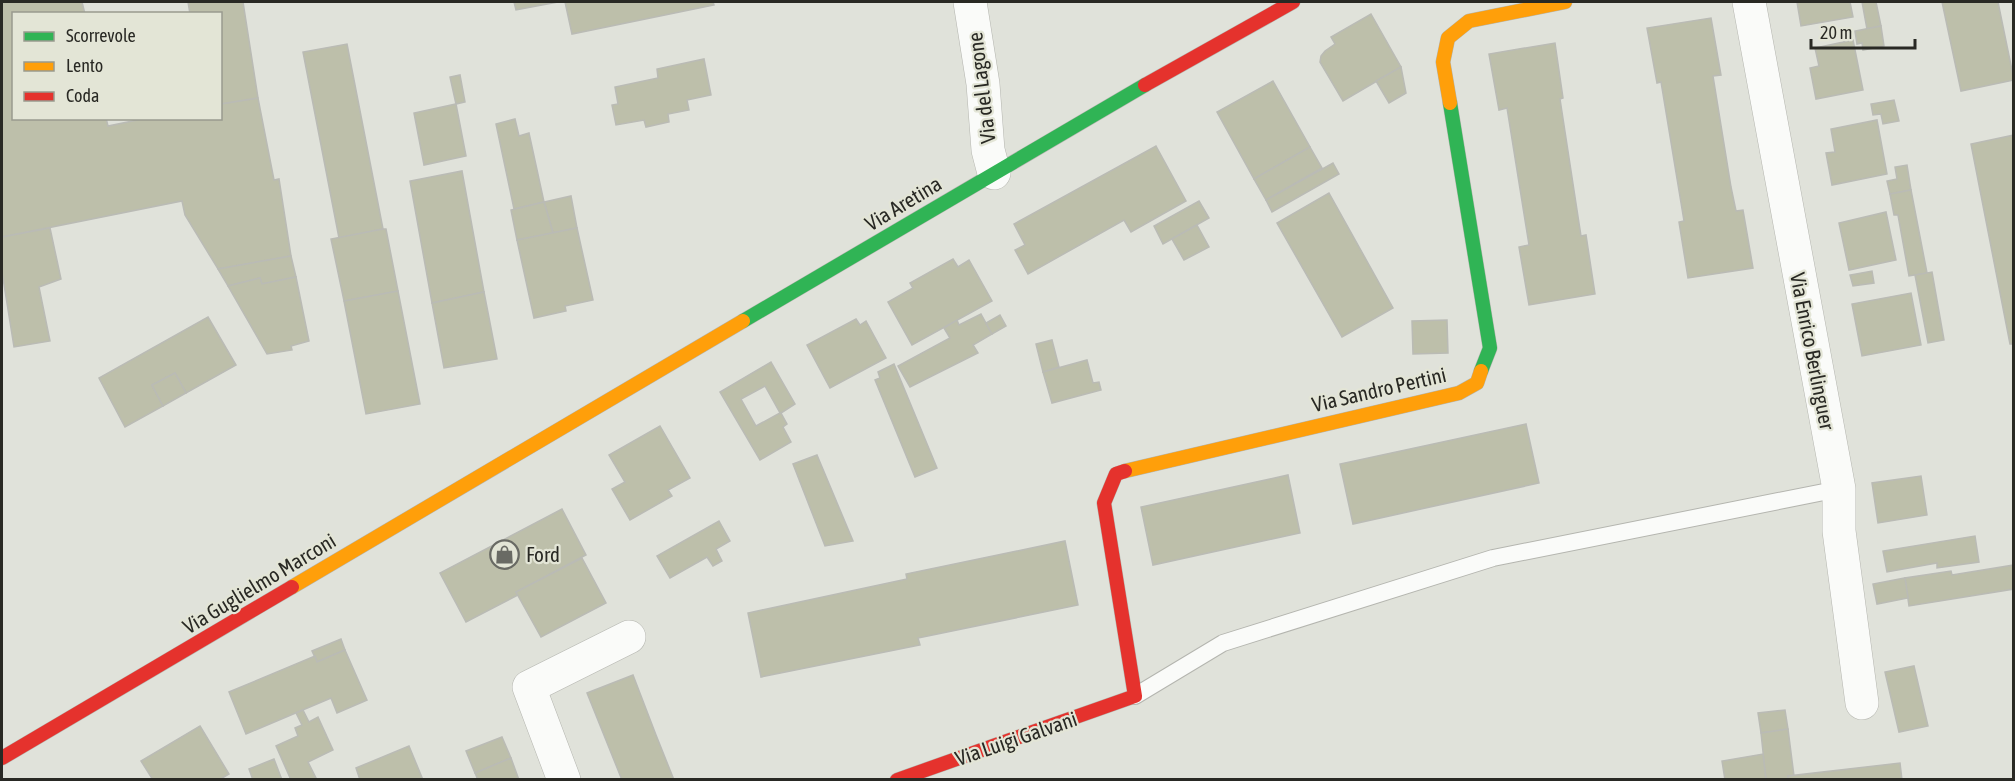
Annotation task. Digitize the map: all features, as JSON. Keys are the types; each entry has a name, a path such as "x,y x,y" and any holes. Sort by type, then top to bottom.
{"street":[{"name":"Via del Lagone","path":"970,2 983,84 988,150 994,173"},
{"name":"Via Aretina","path":"536,444 1097,112 1293,2"},
{"name":"Via Sandro Pertini","path":"1136,696 1104,503 1116,474 1142,466 1459,393 1477,383 1490,348 1443,62 1448,38 1469,21 1565,2"},
{"name":"Via Enrico Berlinguer","path":"1749,2 1839,489 1839,531 1862,703"},
{"name":"Via Guglielmo Marconi","path":"2,758 536,444"},
{"path":"564,780 529,687 628,637"},
{"name":"Via Luigi Galvani","path":"897,780 1136,696"}],"lane":[{"path":"1136,696 1223,643 1493,558 1839,489"}],"building":[{"path":"2,2 82,2 84,12 12,12 12,120 106,120 108,126 137,120 222,120 222,104 258,98 274,180 279,179 291,256 218,269 185,215 182,201 2,237"},
{"path":"188,2 243,2 258,98 222,104 222,12 190,12"},
{"path":"514,2 558,2 516,10"},
{"path":"565,2 713,2 714,5 572,34"},
{"path":"1797,2 1850,2 1853,17 1801,26"},
{"path":"1862,2 1876,2 1881,26 1867,29"},
{"path":"1942,2 1998,2 2014,80 1961,91"},
{"path":"1371,14 1401,67 1343,101 1320,62 1321,56 1335,44 1331,37"},
{"path":"1711,18 1721,75 1713,76 1731,187 1736,211 1743,210 1753,268 1688,278 1679,222 1684,221 1661,82 1657,83 1647,28"},
{"path":"1881,26 1884,46 1863,50 1862,43 1857,44 1855,31"},
{"path":"1853,40 1863,90 1816,99 1810,68 1819,66 1815,48"},
{"path":"1555,43 1563,98 1560,99 1581,236 1586,235 1595,294 1529,305 1519,247 1529,245 1507,108 1499,110 1489,54"},
{"path":"347,44 383,229 339,238 303,52"},
{"path":"704,59 711,95 687,100 689,110 668,114 669,122 646,127 644,120 616,125 612,105 618,104 615,87 658,78 657,69"},
{"path":"1401,67 1406,93 1389,103 1376,81"},
{"path":"460,75 465,102 456,104 450,77"},
{"path":"1273,81 1310,147 1254,179 1217,112"},
{"path":"1894,100 1899,121 1883,124 1881,114 1873,115 1871,104"},
{"path":"456,104 466,156 424,165 414,113"},
{"path":"515,119 519,136 529,133 544,202 514,209 496,124"},
{"path":"1877,120 1887,174 1832,185 1826,153 1835,152 1831,129"},
{"path":"2014,135 2014,344 2010,344 1971,144"},
{"path":"1156,146 1186,201 1131,232 1124,220 1028,274 1015,250 1025,245 1014,224"},
{"path":"1310,147 1322,168 1266,200 1254,179"},
{"path":"1333,163 1339,174 1272,212 1266,200"},
{"path":"1907,165 1911,190 1890,194 1887,181 1897,179 1895,167"},
{"path":"462,171 484,292 432,303 410,181"},
{"path":"1911,190 1927,273 1909,276 1898,215 1894,215 1890,194"},
{"path":"1329,193 1393,308 1342,337 1277,223"},
{"path":"571,196 577,228 553,233 544,202"},
{"path":"1199,201 1209,218 1163,244 1154,226"},
{"path":"544,202 553,233 517,240 511,210"},
{"path":"1886,212 1896,260 1849,270 1839,223"},
{"path":"1197,225 1209,247 1184,260 1172,239"},
{"path":"50,228 61,279 39,287 50,341 14,347 2,272 2,237"},
{"path":"577,228 593,300 565,306 566,311 534,318 517,240"},
{"path":"386,229 398,291 344,301 331,239"},
{"path":"291,256 296,277 262,284 260,278 228,286 218,269"},
{"path":"953,259 958,267 969,260 992,301 912,345 888,302 913,288 910,283"},
{"path":"1872,271 1874,283 1853,286 1850,275"},
{"path":"1932,272 1944,340 1928,343 1915,275"},
{"path":"296,277 309,341 291,346 292,350 267,354 228,286 260,278 262,284"},
{"path":"398,291 420,404 366,414 344,301"},
{"path":"484,292 497,359 444,368 432,303"},
{"path":"1911,293 1921,345 1862,356 1852,304"},
{"path":"981,314 992,334 973,345 978,353 910,387 898,366 950,338 944,328 957,320 959,325"},
{"path":"1000,315 1006,326 992,334 986,323"},
{"path":"208,317 236,365 186,393 175,373 152,385 163,406 125,427 99,378"},
{"path":"856,319 860,325 866,321 886,358 830,388 807,345"},
{"path":"1447,320 1448,353 1413,354 1412,321"},
{"path":"1052,340 1059,367 1043,372 1036,344"},
{"path":"1087,360 1093,383 1099,382 1101,390 1052,403 1043,372"},
{"path":"771,362 795,404 781,413 787,424 783,427 791,442 760,460 720,392","holes":["765,386 780,413 756,426 741,399"]},
{"path":"894,364 937,468 915,477 875,380 880,378 878,372"},
{"path":"175,373 186,393 163,406 152,385"},
{"path":"1526,424 1539,483 1353,524 1340,464"},
{"path":"660,426 690,478 668,490 672,496 630,520 612,489 625,482 609,455"},
{"path":"817,455 853,541 825,546 793,464"},
{"path":"1288,475 1300,533 1153,565 1141,507"},
{"path":"1921,476 1927,515 1878,523 1872,483"},
{"path":"562,509 586,555 516,592 518,595 466,622 440,573"},
{"path":"719,521 730,541 716,549 722,561 713,566 707,557 670,578 657,556"},
{"path":"1975,536 1979,562 1937,568 1937,563 1887,572 1883,551"},
{"path":"1065,541 1078,605 918,638 920,645 761,677 748,613 907,579 906,574"},
{"path":"582,558 606,603 541,637 516,592"},
{"path":"2014,565 2014,589 1909,606 1905,578 1951,571 1952,575"},
{"path":"1905,578 1908,598 1877,604 1873,584"},
{"path":"341,639 345,650 317,662 312,651"},
{"path":"345,650 367,700 337,713 331,698 246,734 229,692 315,656 317,662"},
{"path":"1914,666 1928,726 1899,732 1885,672"},
{"path":"633,675 674,780 622,780 587,693"},
{"path":"303,710 309,722 318,717 333,750 308,762 317,780 291,780 276,746 298,736 295,728 302,725 296,713"},
{"path":"1785,710 1788,729 1761,733 1758,713"},
{"path":"200,726 229,774 219,780 153,780 141,761"},
{"path":"1788,729 1794,776 1788,776 1788,780 1766,780 1761,733"},
{"path":"502,737 511,758 475,773 466,751"},
{"path":"409,746 423,780 360,780 356,768"},
{"path":"1763,754 1766,780 1725,780 1722,761"},
{"path":"511,758 519,780 478,780 475,773"},
{"path":"274,759 282,780 253,780 249,769"},
{"path":"1900,763 1902,780 1788,780 1788,776"}],"traffic: fast":[{"path":"743,321 1145,85"},
{"path":"1450,103 1490,348 1481,371"}],"traffic: slow":[{"path":"1450,103 1443,62 1448,38 1469,21 1565,2"},
{"path":"292,587 743,321"},
{"path":"1125,471 1459,393 1477,383 1481,371"}],"traffic: jam":[{"path":"1145,85 1293,2"},
{"path":"897,780 1135,696 1104,503 1116,474 1125,471"},
{"path":"2,758 292,587"}],"place":[{"name":"Ford","path":"505,554"}]}
